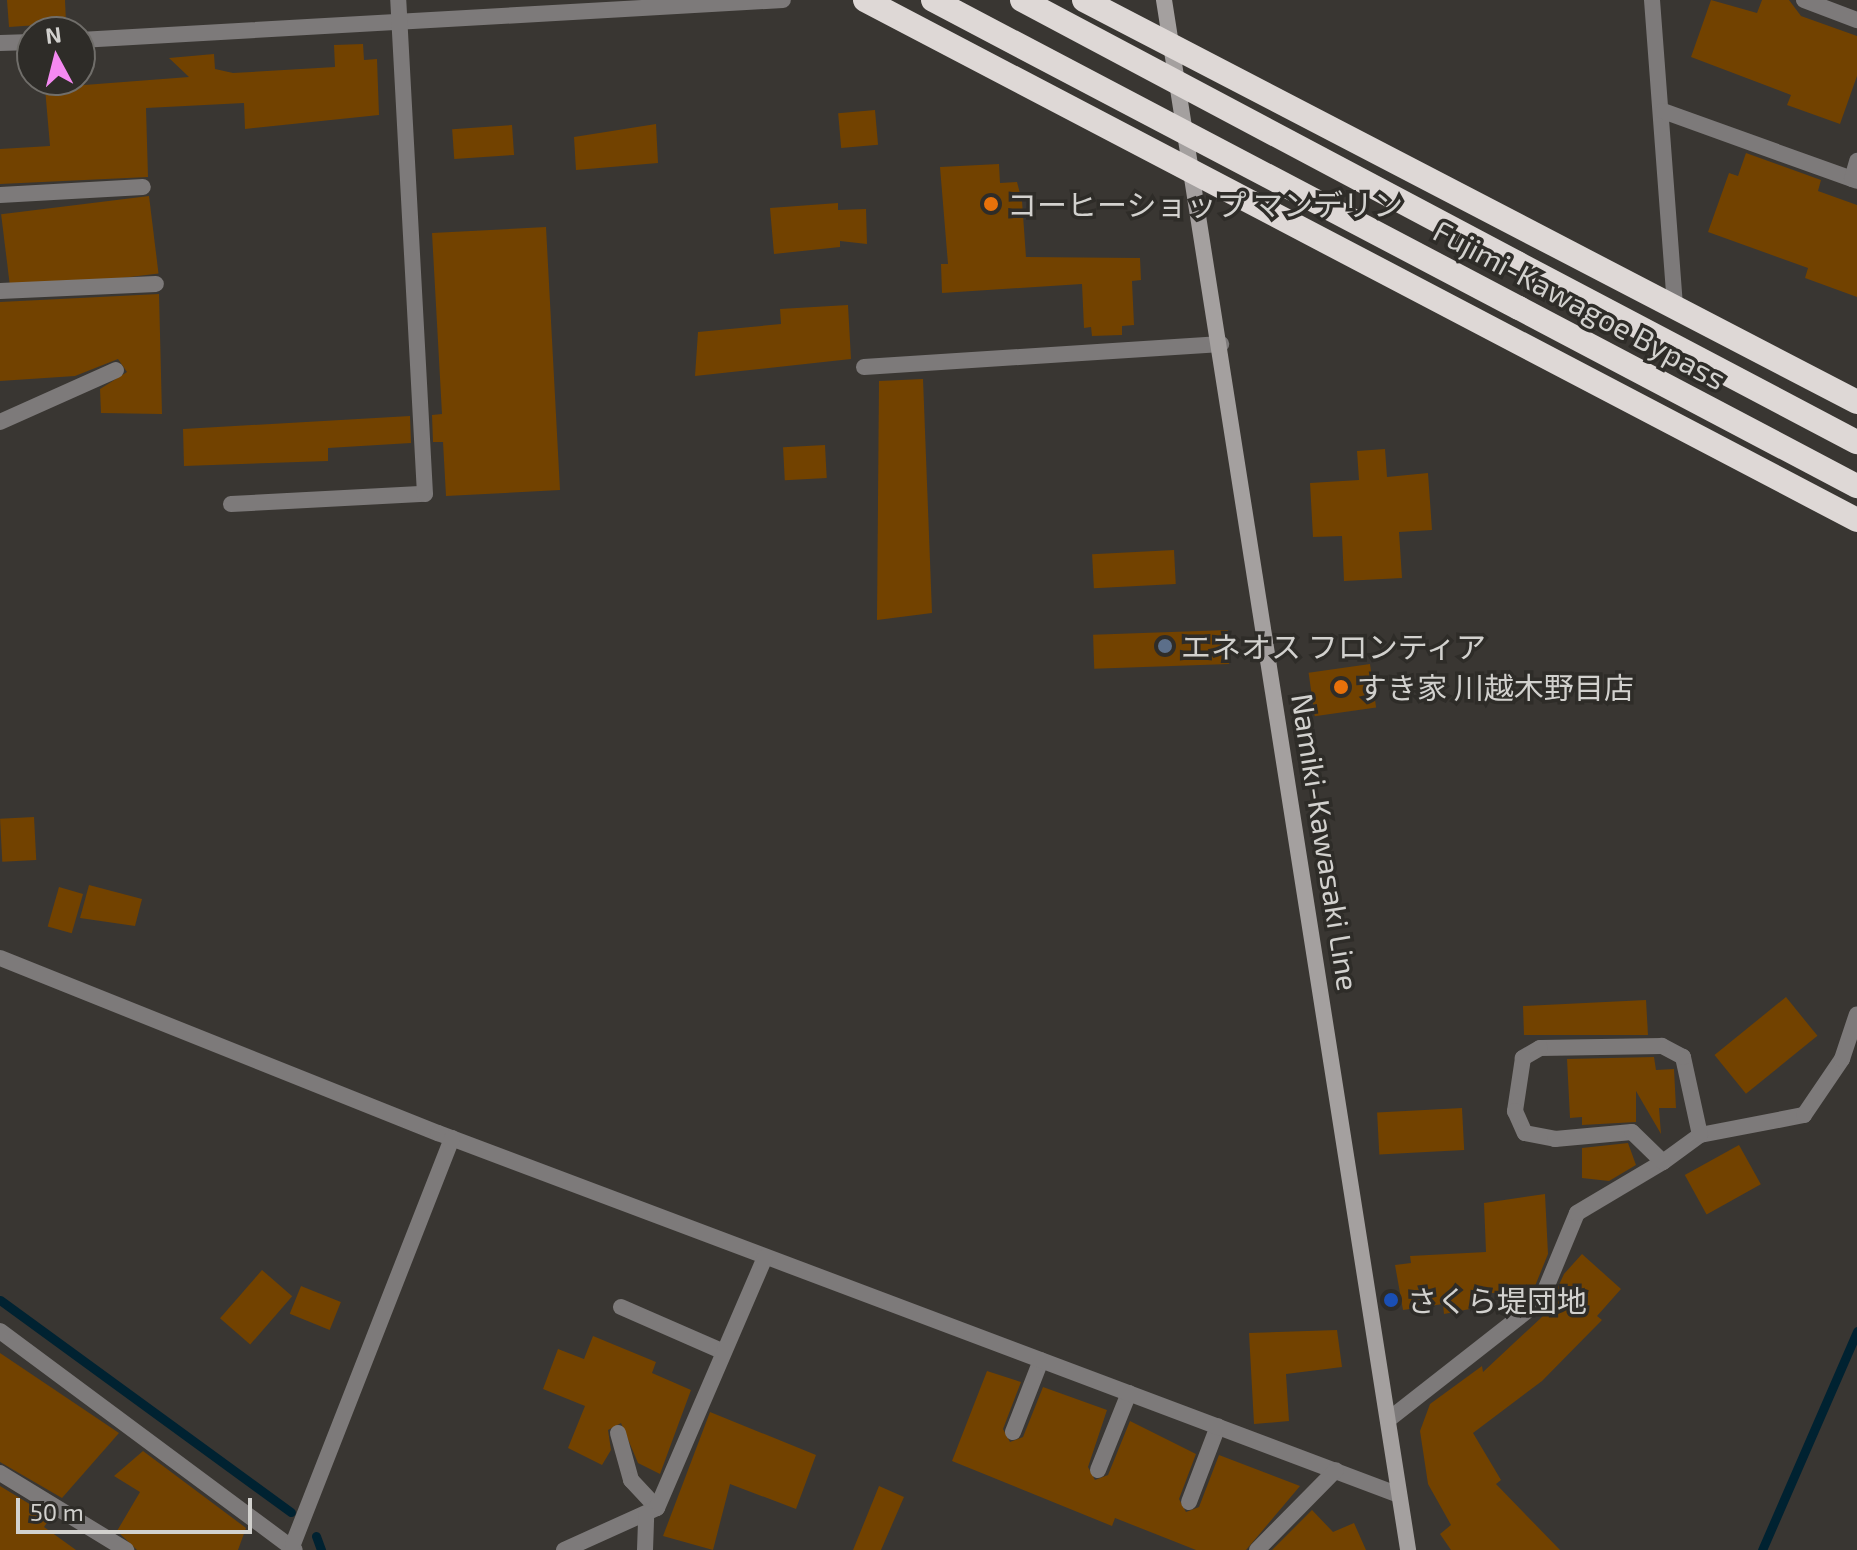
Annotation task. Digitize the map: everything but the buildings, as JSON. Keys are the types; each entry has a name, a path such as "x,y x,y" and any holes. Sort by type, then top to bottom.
{"highway":[{"path":"865,0 1857,520"},
{"name":"Fujimi-Kawagoe Bypass","path":"933,0 1857,486"},
{"name":"Fujimi-Kawagoe Bypass","path":"1022,0 1857,442"},
{"path":"1084,0 1856,400"}],"main road":[{"name":"Namiki-Kawasaki Line","path":"1164,0 1196,176 1408,1550"}],"street":[{"path":"231,504 425,494 398,0"},
{"path":"96,39 400,27 783,0"},
{"path":"1652,0 1663,111 1675,305"},
{"path":"1804,0 1857,20"},
{"path":"1663,111 1854,180 1857,161"},
{"path":"0,195 143,187"},
{"path":"0,291 156,284"},
{"path":"864,367 1221,344"},
{"path":"0,422 116,370"},
{"path":"0,958 452,1138 1399,1495"},
{"path":"1388,1420 1541,1300 1577,1213 1663,1162 1700,1135 1804,1115 1842,1059 1857,1014"},
{"path":"1663,1162 1632,1132 1555,1139 1525,1133 1515,1111 1523,1058 1540,1048 1662,1046 1683,1057 1700,1135"},
{"path":"0,1331 294,1547 452,1138"},
{"path":"645,1550 651,1511 765,1257"},
{"path":"621,1307 724,1352"},
{"path":"1013,1432 1041,1360"},
{"path":"1098,1470 1129,1393"},
{"path":"1189,1502 1218,1426"},
{"path":"618,1433 631,1480 651,1511"},
{"path":"1257,1550 1336,1470"},
{"path":"0,1473 126,1550"},
{"path":"564,1550 651,1511"}],"waterway":[{"path":"0,1300 291,1512"},
{"path":"1762,1550 1857,1331"},
{"path":"316,1536 321,1550"}],"place":[{"name":"コーヒーショップ マンデリン","path":"991,204"},
{"name":"エネオス フロンティア","path":"1165,646"},
{"name":"すき家 川越木野目店","path":"1341,687"},
{"name":"さくら堤団地","path":"1391,1300"}]}
